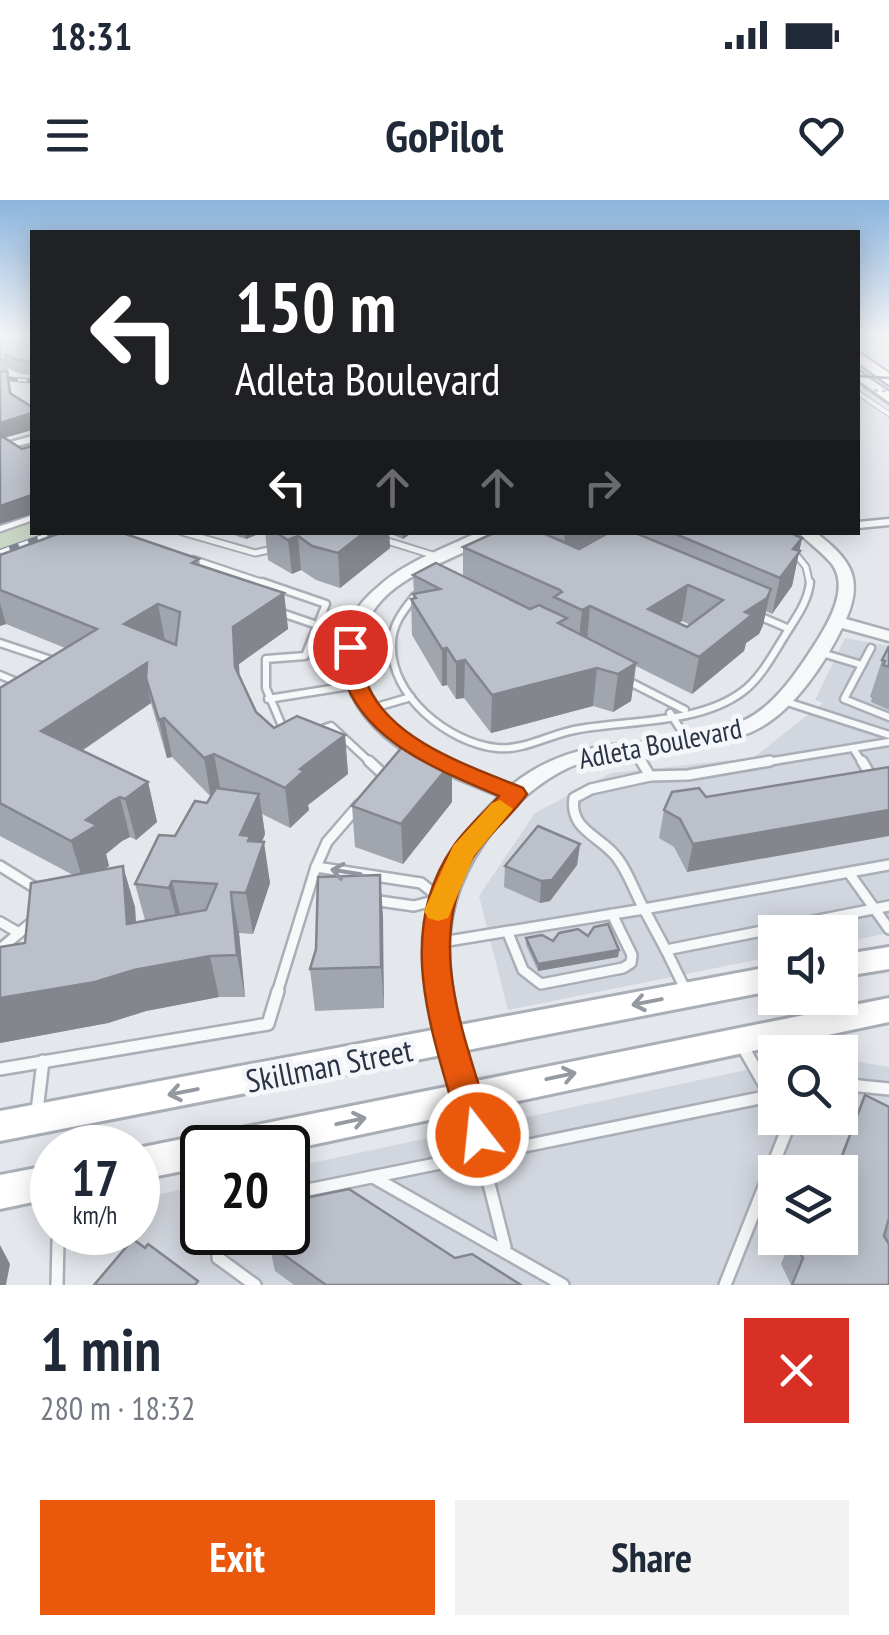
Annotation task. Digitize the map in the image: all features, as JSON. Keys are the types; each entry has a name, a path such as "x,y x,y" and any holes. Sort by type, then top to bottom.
{"main road":[{"path":"858,963 889,958"},
{"name":"Skillman Street","path":"0,1126 758,981"},
{"name":"Skillman Street","path":"310,1129 889,1010"},
{"path":"0,1192 30,1186"}],"street":[{"path":"0,448 20,447 30,440"},
{"path":"860,526 889,522"},
{"path":"485,535 390,585 362,614 350,647 356,685 370,709 420,751 514,794"},
{"name":"Adleta Boulevard","path":"466,1096 437,987 433,943 441,899 462,852 514,794 554,766 633,747 734,732 754,724 784,701 836,622 848,592 837,560 809,535"},
{"path":"836,622 889,636"}],"lane":[{"path":"860,394 889,414"},
{"path":"0,529 30,519"},
{"path":"192,535 255,554 282,545"},
{"path":"374,537 439,557"},
{"path":"424,588 396,620 390,639 395,675 434,719 492,748 718,704 742,692 810,588 809,572 784,544"},
{"path":"184,556 326,604 305,656 266,660 262,673 268,700 288,738 302,734"},
{"path":"262,606 317,625"},
{"path":"752,613 787,628"},
{"path":"0,643 69,667"},
{"path":"871,648 844,700 889,717"},
{"path":"818,652 862,664"},
{"path":"0,675 26,686"},
{"path":"619,676 686,711"},
{"path":"268,700 356,685"},
{"path":"370,709 411,697"},
{"path":"784,701 889,739"},
{"path":"670,713 687,740"},
{"path":"316,730 331,726 386,774 374,788"},
{"path":"688,994 612,851 583,832 572,806 574,798 591,789 650,776 688,775 889,739"},
{"path":"633,747 650,776"},
{"path":"853,779 873,775 854,748"},
{"path":"688,775 697,787"},
{"path":"0,1068 268,1024 326,842 362,802"},
{"path":"433,943 889,865"},
{"path":"0,866 44,892"},
{"path":"316,867 421,884 441,899"},
{"path":"849,872 889,928"},
{"path":"309,890 326,892"},
{"path":"362,898 414,906 441,899"},
{"path":"666,950 889,906"},
{"path":"0,949 45,912"},
{"path":"508,933 528,979 541,984 597,967 631,963 632,955 612,914"},
{"path":"580,920 585,935"},
{"path":"0,922 19,933"},
{"path":"544,927 550,941"},
{"path":"559,968 564,979"},
{"path":"738,1039 758,1072"},
{"path":"36,1120 43,1061"},
{"path":"858,1086 889,1089"},
{"path":"466,1096 505,1248"},
{"path":"310,1190 758,1101"},
{"path":"725,1285 785,1135"},
{"path":"372,1177 505,1248 563,1285"},
{"path":"57,1285 58,1255"},
{"path":"218,1255 255,1285"}],"path":[{"path":"866,390 889,395"}],"shaded area":[{"path":"845,638 889,646 889,933 858,939 858,915 758,915 758,959 508,1010 479,896 535,813 611,773 753,758 823,703 815,700"},
{"path":"858,1062 889,1067 889,1285 197,1285 154,1255 160,1255 160,1194 180,1190 180,1255 310,1255 310,1163 758,1068 758,1135 858,1135"}],"green space":[{"path":"30,519 30,535 109,535 0,574 0,528"}],"building":[{"path":"0,386 9,386 10,393 30,406 30,414 0,423"},
{"path":"0,438 22,449 30,447 30,496 0,506"},
{"path":"55,535 129,535 199,559 192,563 284,593 233,627 235,667 256,712 274,728 297,716 345,735 300,769 304,771 285,788 214,754 204,758 164,718 159,720 146,678 147,663 41,731 148,782 86,820 97,825 71,841 0,803 0,688 97,629 0,590 0,555","holes":["158,604 180,612 176,645 124,624"]},
{"path":"280,535 361,535 338,553 312,546 298,536 288,540"},
{"path":"489,535 548,535 579,549 605,535 640,535 771,589 767,598 745,612 752,615 699,657 590,606 582,610 554,597 560,590 463,547","holes":["688,585 723,600 687,627 648,609"]},
{"path":"678,535 802,538 793,549 800,551 780,578"},
{"path":"436,563 530,609 539,605 567,618 558,623 636,663 618,674 597,668 492,695 465,660 456,662 447,648 442,649 411,599 416,598 413,594 440,589 413,575"},
{"path":"889,646 889,667 882,660"},
{"path":"403,746 452,762 401,824 352,806"},
{"path":"889,767 889,810 693,844 680,819 664,810 672,792 699,788 706,797"},
{"path":"216,788 259,794 240,835 250,836 248,841 264,842 246,893 231,892 237,955 210,956 0,998 0,947 25,943 31,883 123,866 127,924 206,910 217,884 172,881 169,888 135,884 159,835 175,836 195,801 207,803"},
{"path":"538,826 580,844 552,880 541,881 505,866"},
{"path":"380,875 381,967 310,969 316,949 318,877"},
{"path":"608,924 619,950 538,964 526,938 542,935 553,941 559,933 578,929 588,936 594,927"},
{"path":"865,1095 889,1107 889,1218 884,1236 889,1244 889,1285 792,1285 802,1255 858,1255 858,1155 842,1155 850,1135 858,1135 858,1114"},
{"path":"349,1189 455,1258 472,1254 521,1285 326,1285 284,1255 310,1255 310,1197"},
{"path":"160,1253 198,1281 195,1285 94,1285 119,1255"}],"railway":[{"path":"0,552 48,535"}],"slow traffic":[{"path":"438,911 462,852 500,809"}],"route":[{"path":"350,647 356,685 384,724 440,762 514,794 480,829 450,874 433,943 437,987 478,1135"}]}
